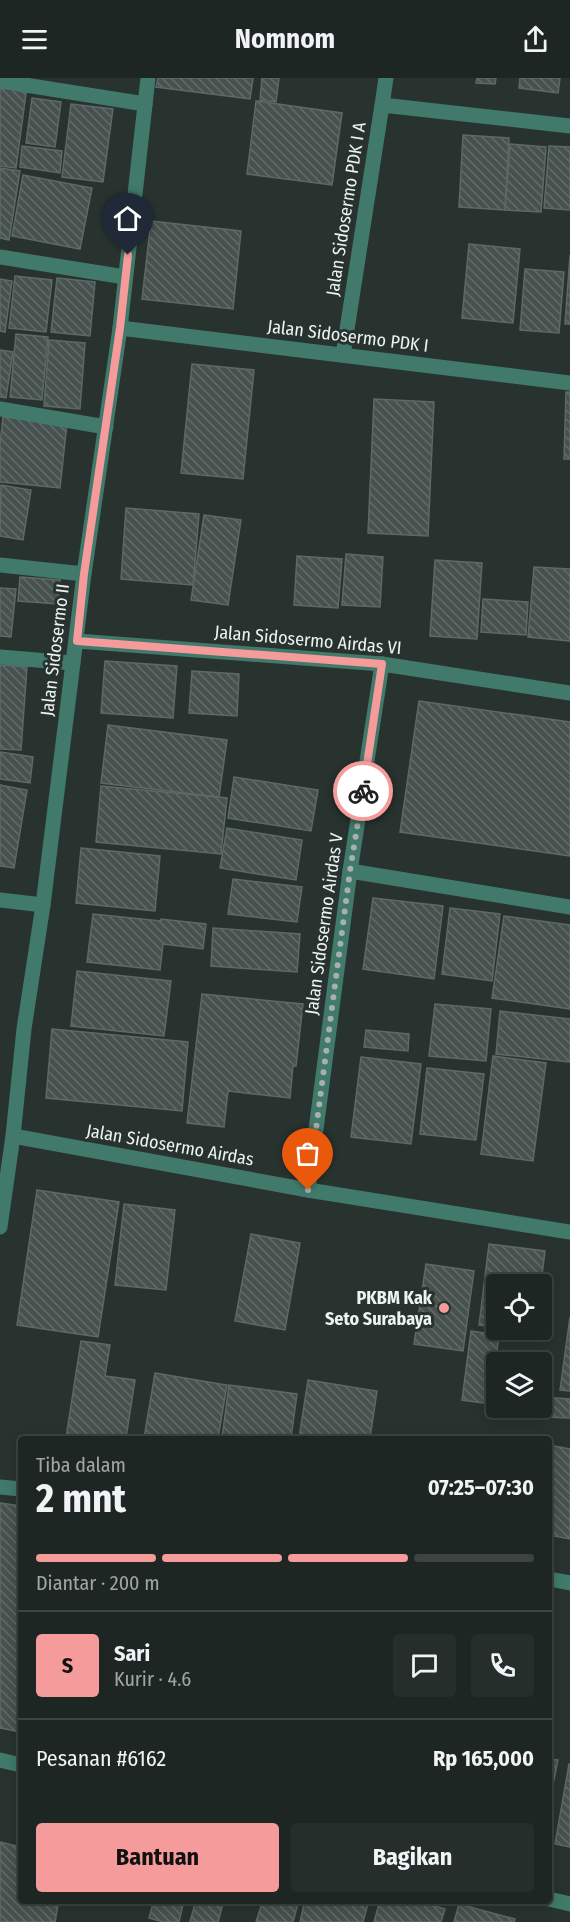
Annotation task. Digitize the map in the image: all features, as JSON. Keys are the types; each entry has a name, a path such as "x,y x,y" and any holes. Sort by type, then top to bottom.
{"street":[{"name":"Jalan Sidosermo II","path":"0,1227 84,574 120,328 148,78"},
{"name":"Jalan Sidosermo PDK I A","path":"343,355 386,78"},
{"path":"0,81 146,104"},
{"name":"Jalan Sidosermo PDK I A","path":"382,105 570,126"},
{"path":"0,257 125,277"},
{"name":"Jalan Sidosermo PDK I","path":"120,328 570,383"},
{"path":"0,409 106,427"},
{"path":"0,565 84,574"},
{"name":"Jalan Sidosermo Airdas VI","path":"77,641 382,664 570,693"},
{"path":"0,657 73,663"},
{"name":"Jalan Sidosermo Airdas V","path":"308,1190 350,871 382,664"},
{"path":"350,871 570,907"},
{"path":"0,900 43,904"},
{"name":"Jalan Sidosermo Airdas","path":"13,1136 308,1190 570,1232"},
{"path":"0,1487 18,1488"},
{"path":"552,1580 570,1583"},
{"path":"0,1760 18,1764"},
{"path":"552,1900 570,1904"}],"building":[{"path":"158,78 253,78 250,99 156,87"},
{"path":"262,78 279,78 276,102 260,100"},
{"path":"477,78 496,78 495,84 476,83"},
{"path":"520,78 560,78 558,93 519,88"},
{"path":"0,83 27,86 16,168 0,166"},
{"path":"32,98 61,102 55,147 26,143"},
{"path":"256,101 342,113 332,185 247,174"},
{"path":"71,104 113,109 103,182 62,177"},
{"path":"463,135 509,138 505,210 459,207"},
{"path":"510,144 546,147 541,212 505,210"},
{"path":"22,146 62,151 60,173 20,167"},
{"path":"549,146 570,147 570,210 544,208"},
{"path":"0,168 20,171 9,240 0,238"},
{"path":"23,175 92,188 80,249 12,236"},
{"path":"151,221 241,231 233,309 142,299"},
{"path":"469,244 520,249 513,323 462,318"},
{"path":"570,255 570,324 565,324"},
{"path":"525,269 564,272 559,333 520,330"},
{"path":"15,276 52,280 46,332 9,328"},
{"path":"57,278 95,282 90,336 51,332"},
{"path":"0,279 12,281 5,332 0,331"},
{"path":"16,334 48,337 42,400 10,397"},
{"path":"49,340 85,343 80,409 44,406"},
{"path":"0,350 13,352 6,398 0,397"},
{"path":"192,364 254,370 243,479 181,473"},
{"path":"566,392 570,392 570,459 564,459"},
{"path":"374,399 434,402 428,536 368,533"},
{"path":"3,417 67,423 60,488 0,482"},
{"path":"1,485 31,490 23,540 0,536"},
{"path":"126,508 199,514 193,585 121,579"},
{"path":"204,515 241,520 228,605 191,600"},
{"path":"346,554 383,557 380,607 342,605"},
{"path":"297,556 342,559 338,608 294,605"},
{"path":"435,560 482,563 477,639 430,636"},
{"path":"534,567 570,569 570,641 528,637"},
{"path":"20,577 60,580 58,604 18,601"},
{"path":"0,588 16,589 11,637 0,636"},
{"path":"483,599 528,602 526,635 481,632"},
{"path":"105,661 177,666 173,718 101,713"},
{"path":"0,665 27,667 21,750 0,749"},
{"path":"192,671 239,674 237,716 189,713"},
{"path":"419,701 570,722 570,856 400,832"},
{"path":"108,725 227,740 219,797 101,783"},
{"path":"0,752 33,757 30,783 0,779"},
{"path":"234,777 318,790 311,831 228,818"},
{"path":"0,785 27,790 14,868 0,866"},
{"path":"101,786 227,798 221,854 96,842"},
{"path":"227,828 302,840 296,880 220,868"},
{"path":"81,848 160,856 155,911 76,903"},
{"path":"233,879 302,887 297,922 228,914"},
{"path":"373,898 443,906 434,979 363,969"},
{"path":"450,908 500,914 492,981 442,974"},
{"path":"93,914 206,924 203,949 163,944 160,970 87,962"},
{"path":"504,916 570,925 570,1009 492,998"},
{"path":"213,928 300,934 297,972 211,966"},
{"path":"77,971 171,981 164,1036 71,1026"},
{"path":"202,994 303,1004 290,1098 228,1091 224,1127 187,1123"},
{"path":"435,1004 491,1009 486,1061 429,1056"},
{"path":"500,1011 570,1019 570,1062 496,1054"},
{"path":"52,1029 188,1042 182,1111 46,1098"},
{"path":"366,1030 409,1034 408,1051 364,1047"},
{"path":"493,1056 546,1063 533,1161 481,1154"},
{"path":"361,1057 421,1064 411,1144 351,1137"},
{"path":"427,1068 484,1074 476,1140 420,1134"},
{"path":"37,1190 119,1202 98,1337 17,1325"},
{"path":"124,1204 175,1210 166,1290 115,1285"},
{"path":"251,1234 300,1243 285,1330 235,1321"},
{"path":"489,1244 545,1251 542,1274 486,1274 486,1326 479,1325"},
{"name":"PKBM Kak Seto Surabaya","path":"426,1264 474,1271 463,1351 414,1344"},
{"path":"570,1317 570,1391 560,1390"},
{"path":"471,1331 486,1333 486,1340 498,1340 497,1352 486,1352 486,1403 462,1400"},
{"path":"81,1341 110,1345 105,1376 135,1380 126,1436 66,1436"},
{"path":"155,1373 227,1385 218,1436 144,1436"},
{"path":"308,1380 377,1391 370,1436 299,1436"},
{"path":"229,1385 297,1394 291,1436 222,1436"},
{"path":"552,1398 570,1399 570,1418 552,1417"},
{"path":"552,1446 570,1449 570,1539 552,1536"},
{"path":"0,1503 18,1506 18,1731 0,1728"},
{"path":"552,1759 558,1760 552,1789"},
{"path":"570,1764 570,1847 555,1844"},
{"path":"0,1842 18,1846 18,1904 58,1904 55,1922 0,1922"},
{"path":"153,1904 183,1904 179,1922 163,1922 149,1918"},
{"path":"195,1904 223,1904 218,1922 190,1922"},
{"path":"262,1904 298,1904 293,1922 256,1922"},
{"path":"304,1904 368,1904 363,1922 300,1922"},
{"path":"379,1904 428,1904 445,1909 441,1922 374,1922"},
{"path":"459,1904 515,1919 514,1922 454,1922"}],"way so far":[{"path":"308,1190 350,871 363,791"}],"place":[{"name":"PKBM Kak Seto Surabaya","path":"444,1308"}],"route":[{"path":"128,255 120,328 84,574 77,641 382,664 363,791"}]}
